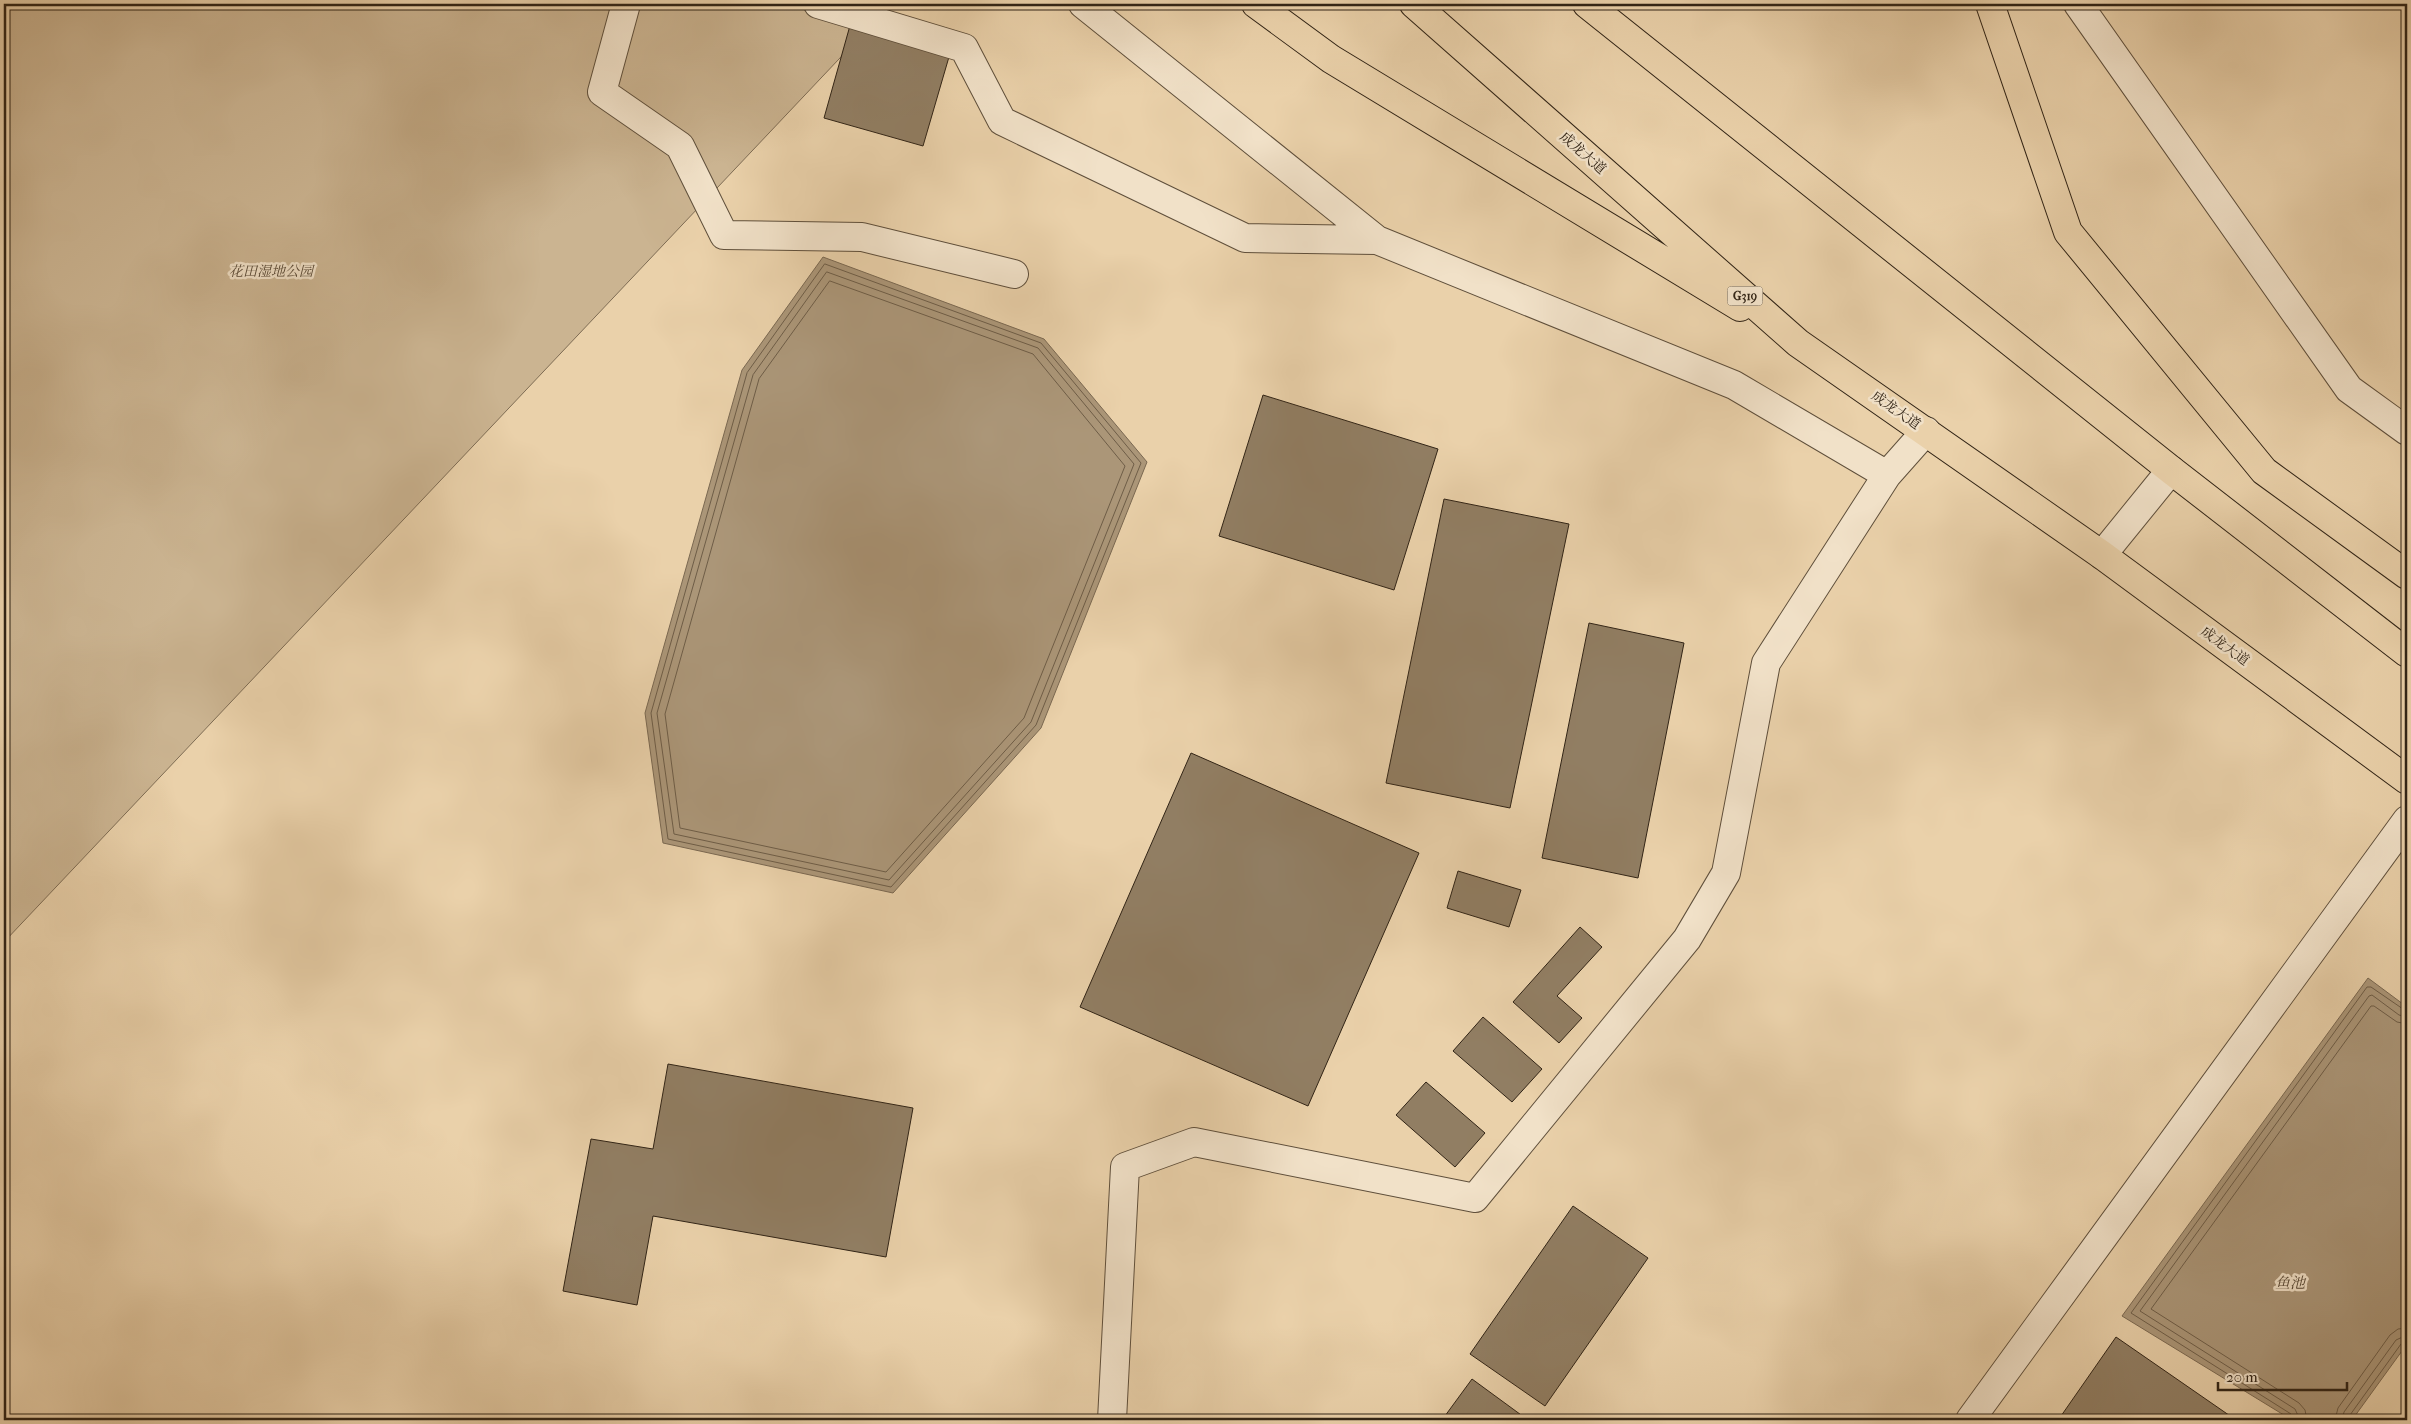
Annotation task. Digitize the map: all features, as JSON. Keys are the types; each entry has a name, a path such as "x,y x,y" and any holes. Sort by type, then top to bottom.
{"highway":[{"path":"1256,4 1331,59 1798,343"},
{"name":"成龙大道","path":"1414,4 1798,343 2102,555 2407,780"},
{"path":"1587,4 2171,470 2407,653"},
{"path":"1990,4 2068,232 2264,471 2407,575"}],"street":[{"path":"626,4 602,92 680,146 724,235 862,237 1014,274"},
{"path":"818,4 964,48 1002,122 1245,238 1377,240"},
{"path":"1083,4 1377,240 1734,385 1887,474"},
{"path":"2078,4 2349,389 2407,431"},
{"path":"1112,1420 1125,1167 1194,1142 1475,1198 1687,939 1726,873 1766,663 1887,474 1926,431"},
{"path":"2102,555 2171,470"},
{"path":"1970,1420 2407,820"}],"green space":[{"name":"花田湿地公园","path":"4,4 891,4 4,942"}],"water":[{"path":"823,257 1044,339 1147,462 1041,728 893,893 663,843 645,713 742,370"},
{"name":"鱼池","path":"2368,978 2407,1007 2407,1344 2352,1420 2292,1420 2122,1316"}],"building":[{"path":"851,22 951,50 923,146 824,118"},
{"path":"1263,395 1438,449 1394,590 1219,536"},
{"path":"1444,499 1569,524 1510,808 1386,783"},
{"path":"1589,623 1684,643 1638,878 1542,858"},
{"path":"1191,753 1419,853 1308,1106 1080,1007"},
{"path":"1458,871 1521,890 1509,927 1447,908"},
{"path":"1580,927 1602,947 1557,996 1582,1018 1559,1043 1513,1002"},
{"path":"1483,1017 1542,1069 1512,1102 1453,1051"},
{"path":"668,1064 913,1108 886,1257 653,1216 637,1305 563,1291 591,1139 653,1149"},
{"path":"1426,1082 1485,1133 1455,1167 1396,1115"},
{"path":"1573,1206 1648,1258 1545,1406 1470,1354"},
{"path":"2116,1337 2236,1420 2067,1420 2061,1416"},
{"path":"1472,1379 1528,1420 1442,1420"}]}
